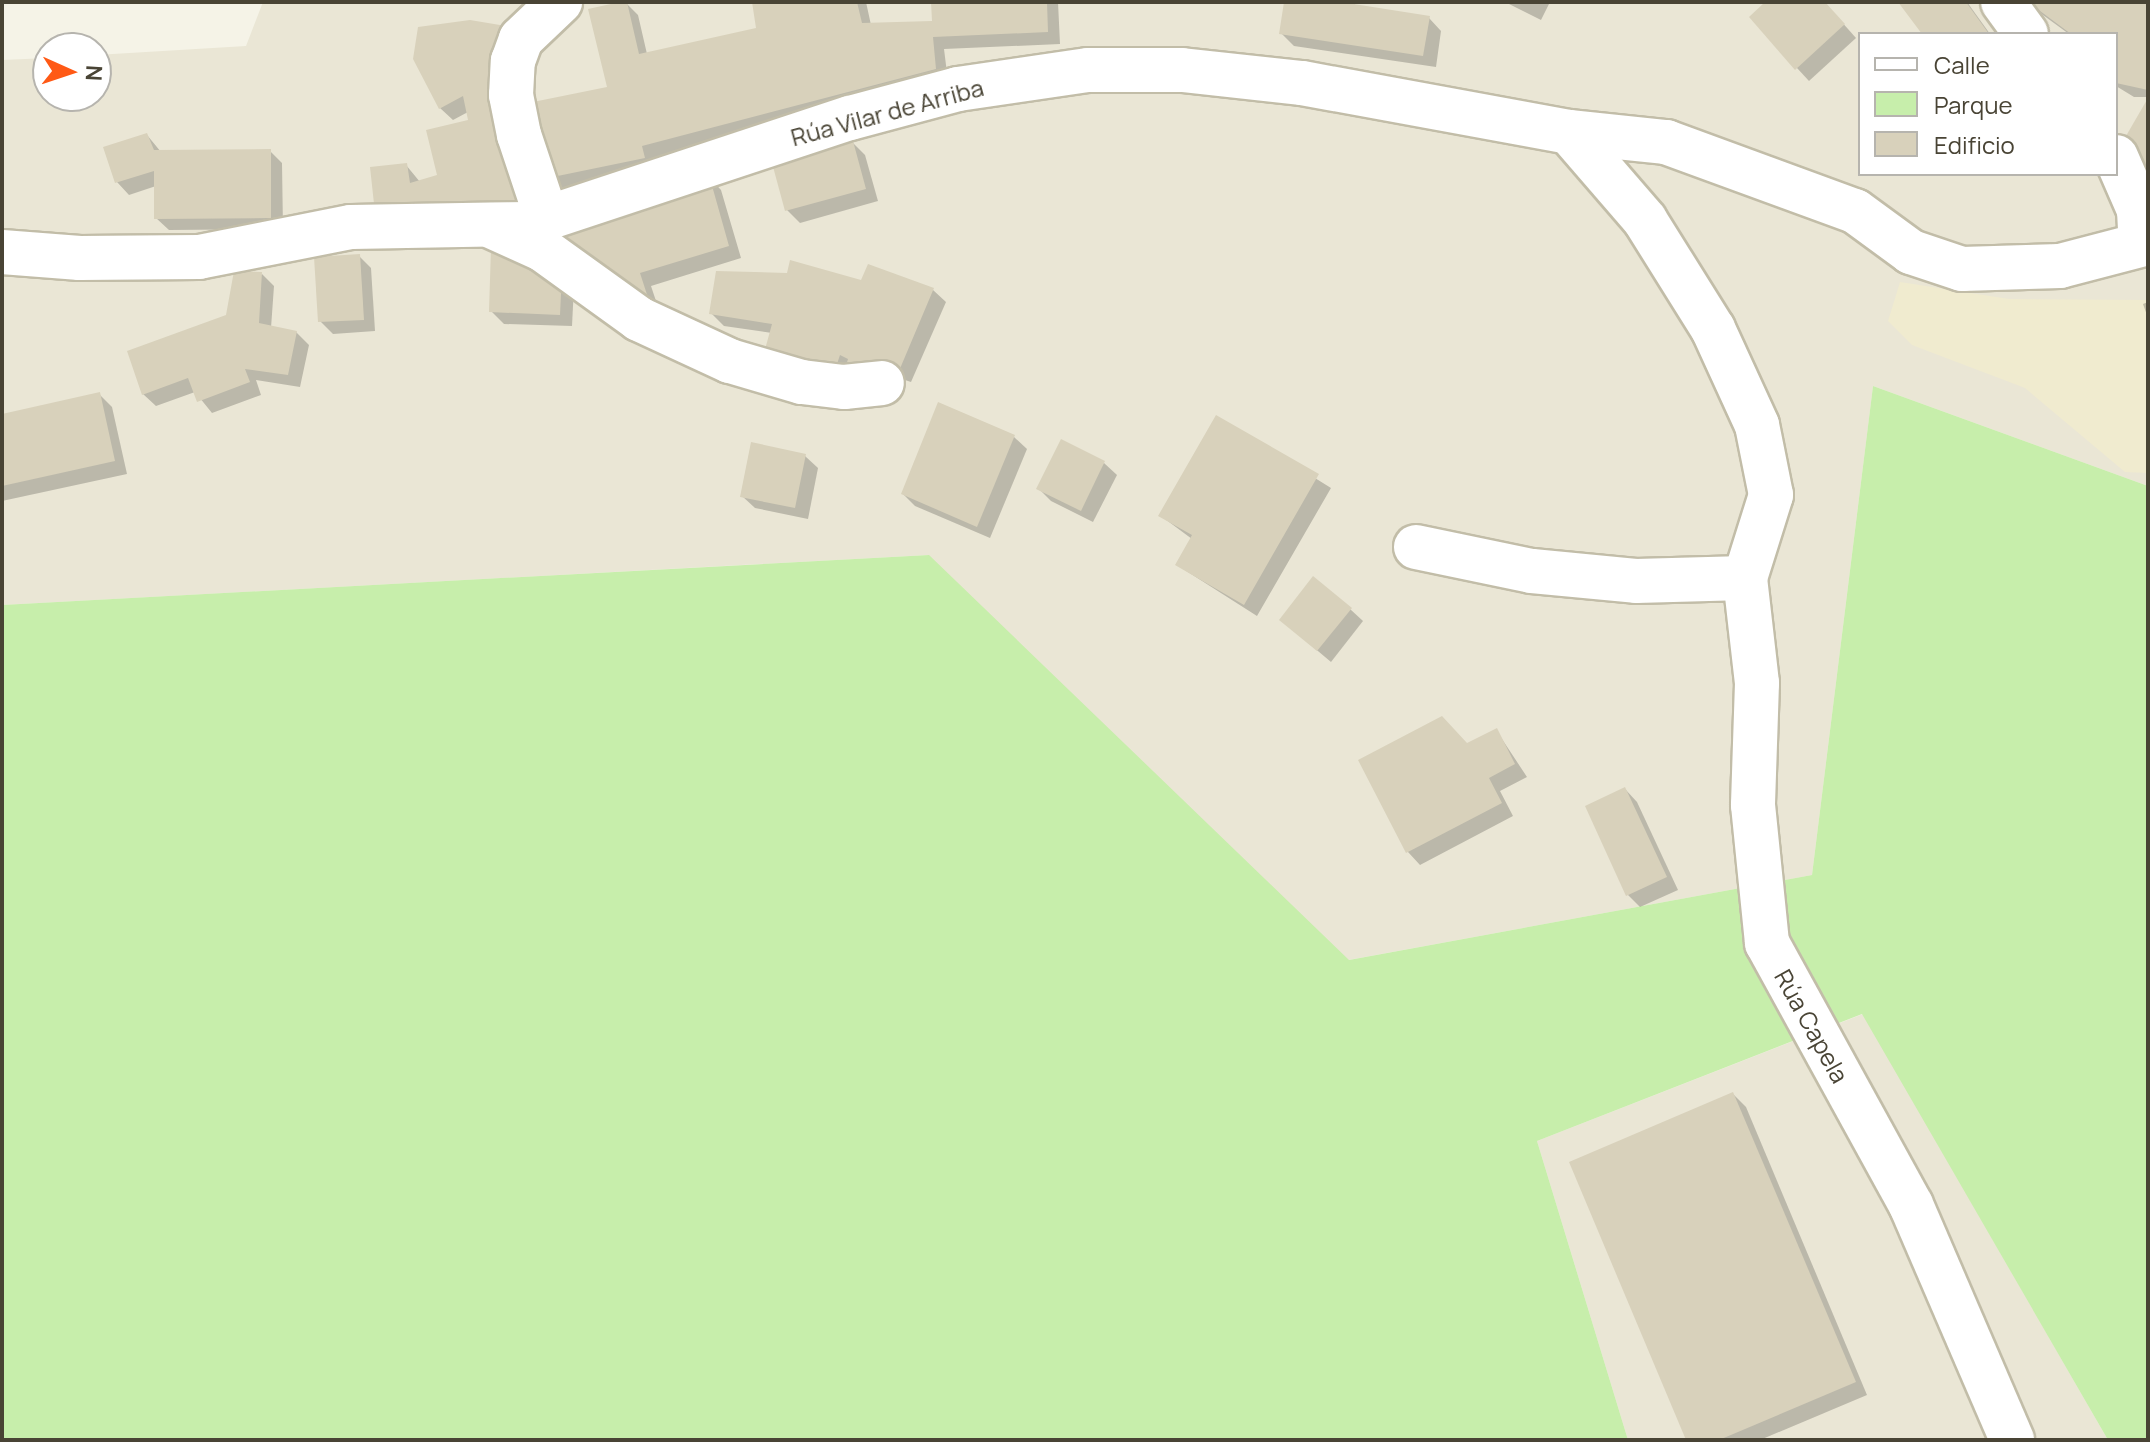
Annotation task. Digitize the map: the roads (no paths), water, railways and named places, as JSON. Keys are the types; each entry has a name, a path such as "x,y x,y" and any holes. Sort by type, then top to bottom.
{"street":[{"path":"547,219 519,135 511,95 513,61 521,39 560,2"},
{"path":"2003,2 2025,32"},
{"name":"Rúa Vilar de Arriba","path":"2,252 80,258 199,257 351,227 491,226 547,219 672,172 866,114 958,89 1088,70 1182,70 1302,83 1569,132 1666,142 1758,172 1855,211 1911,252 1962,269 2060,266 2144,243"},
{"path":"1416,547 1532,571 1636,581 1745,578 1771,495 1757,425 1713,329 1645,220 1569,132"},
{"path":"2118,162 2139,210 2144,243"},
{"name":"Rúa Vilar de Arriba","path":"491,226 542,249 639,319 730,361 802,382 844,387 882,383"},
{"name":"Rúa Capela","path":"1745,578 1757,683 1753,805 1767,943 1911,1205 2012,1440"}]}
